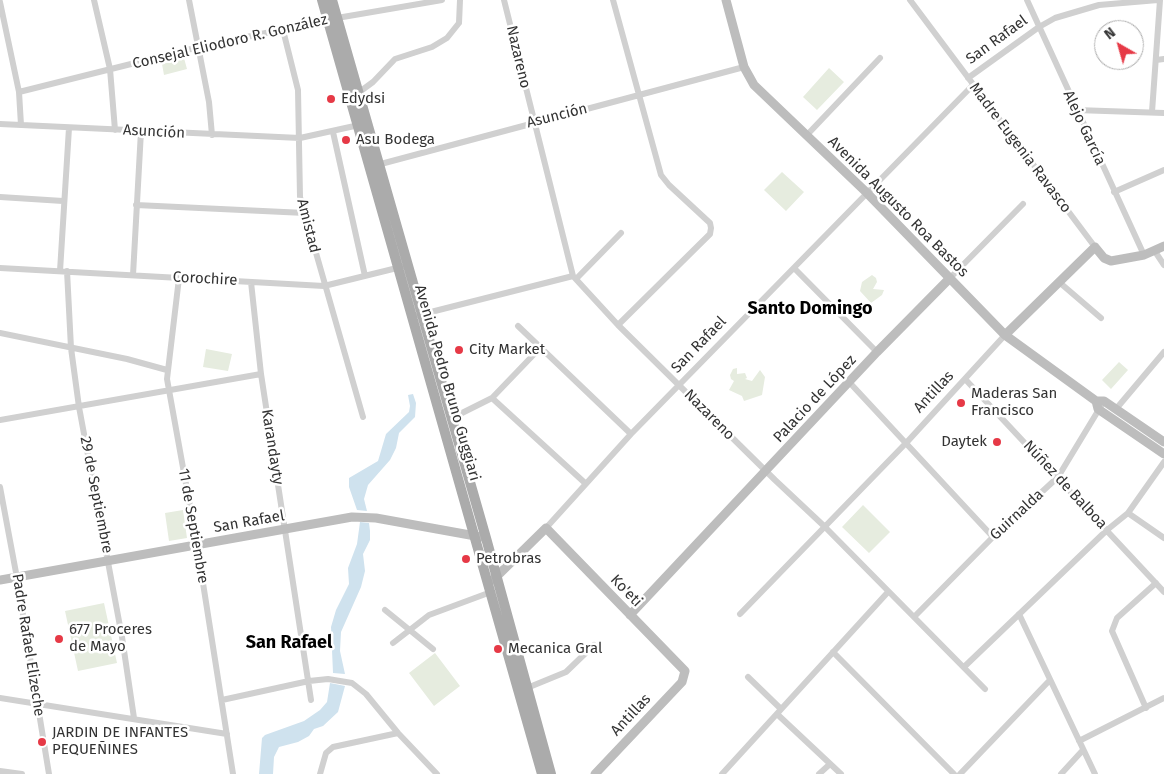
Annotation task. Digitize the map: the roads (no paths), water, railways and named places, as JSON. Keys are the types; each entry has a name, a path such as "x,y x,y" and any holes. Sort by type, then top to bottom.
{"main road":[{"name":"Avenida Pedro Bruno Guggiari","path":"322,0 332,19 358,92 363,124"},
{"name":"Avenida Pedro Bruno Guggiari","path":"332,0 332,19 417,316 475,536 542,774"},
{"name":"Avenida Pedro Bruno Guggiari","path":"417,316 486,538 551,774"}],"street":[{"path":"94,0 110,69 115,130"},
{"path":"189,0 199,47 212,135"},
{"name":"Consejal Eliodoro R. González","path":"19,92 199,47 405,3 442,0"},
{"path":"358,92 373,82 395,59 432,47 447,38 459,23 460,0"},
{"name":"Nazareno","path":"504,0 533,122 574,278 618,325 765,471 824,526 985,689"},
{"path":"613,0 661,175 669,185 710,222 710,234 618,325"},
{"name":"Avenida Augusto Roa Bastos","path":"726,0 744,67 754,85 866,192 1005,335 1100,404 1164,454"},
{"name":"Madre Eugenia Ravasco","path":"910,0 1095,247"},
{"name":"Alejo García","path":"1027,0 1144,255"},
{"path":"1152,112 1161,0"},
{"name":"San Rafael","path":"968,78 1039,27 1055,18 1084,8 1161,0"},
{"path":"0,2 19,92 21,125"},
{"name":"Amistad","path":"283,30 298,90 300,138 298,183 324,286 338,323 363,417"},
{"path":"806,136 880,58"},
{"path":"1156,60 1164,59"},
{"name":"Asunción","path":"375,166 533,122 744,67"},
{"name":"San Rafael","path":"490,588 497,576 546,528 631,434 973,84"},
{"path":"1076,110 1164,113"},
{"name":"Asunción","path":"0,124 300,138 363,124"},
{"name":"29 de Septiembre","path":"69,128 63,202 63,271 71,348 79,407 108,560 134,718"},
{"path":"134,275 141,131"},
{"path":"333,132 351,224 365,276"},
{"path":"1114,192 1164,170"},
{"path":"0,197 63,202"},
{"name":"Palacio de López","path":"630,615 850,383 877,352 1023,204"},
{"path":"136,205 305,213"},
{"path":"417,316 574,278 622,233"},
{"path":"1095,247 1104,258 1111,261 1144,255 1164,246"},
{"name":"Antillas","path":"740,614 907,442 1005,335 1095,247"},
{"path":"1154,250 1164,265"},
{"name":"Corochire","path":"0,268 324,286 403,267"},
{"path":"794,268 877,352"},
{"name":"11 de Septiembre","path":"179,278 167,370 168,390 197,545 233,774"},
{"name":"Karandayty","path":"251,282 261,374 311,700"},
{"path":"1059,282 1101,318"},
{"path":"518,326 631,434"},
{"path":"0,333 127,359 167,370"},
{"path":"450,419 492,398 540,348"},
{"path":"1116,409 1164,352"},
{"path":"0,420 261,374"},
{"name":"Núñez de Balboa","path":"965,379 1164,592"},
{"path":"850,383 907,442 993,538"},
{"path":"492,398 585,483"},
{"name":"Avenida Augusto Roa Bastos","path":"1100,404 1116,409 1164,442"},
{"name":"Guirnalda","path":"914,617 993,538 1058,477 1100,404"},
{"path":"964,667 1107,530 1128,513 1164,462"},
{"name":"Padre Rafael Elizeche","path":"0,487 49,774"},
{"path":"1128,513 1164,538"},
{"name":"San Rafael","path":"0,580 352,517 376,518 486,538"},
{"name":"Ko'eti","path":"546,528 676,661 685,673"},
{"path":"1146,708 1112,631 1116,618 1156,583"},
{"path":"393,643 410,629 445,608 490,588"},
{"path":"722,774 888,592"},
{"path":"385,610 433,649"},
{"path":"1018,614 1095,774"},
{"path":"527,688 566,672 594,645"},
{"path":"834,652 954,774"},
{"name":"Antillas","path":"594,774 682,682 685,673"},
{"path":"748,677 840,774"},
{"path":"222,700 309,681 328,679 346,682 357,686 366,694 398,733 437,774"},
{"path":"960,774 1049,681"},
{"path":"0,698 227,734"},
{"path":"1079,741 1164,698"},
{"path":"320,774 326,753 333,747 398,733"},
{"path":"1061,774 1083,750"},
{"path":"820,774 830,764"},
{"path":"0,771 22,774"}],"water":[{"path":"413,394 416,403 415,417 399,433 396,448 390,460 368,485 364,499 367,511 357,510 349,487 349,478 378,461 386,434 409,412 408,395"},
{"path":"360,522 369,523 370,531 370,540 363,554 365,571 361,587 341,632 340,651 345,674 333,673 331,627 336,610 349,584 348,568 357,544"},
{"path":"330,683 345,686 338,712 323,726 314,729 309,736 298,742 279,747 274,757 273,774 259,774 262,738 265,735 304,721 320,710 327,702"}],"place":[{"name":"Edydsi","path":"331,99"},
{"name":"Asu Bodega","path":"346,140"},
{"name":"City Market","path":"459,350"},
{"name":"Maderas San Francisco","path":"961,403"},
{"name":"Daytek","path":"997,442"},
{"name":"Petrobras","path":"466,559"},
{"name":"677 Proceres de Mayo","path":"59,639"},
{"name":"Mecanica Gral","path":"498,649"},
{"name":"JARDIN DE INFANTES PEQUEÑINES","path":"42,742"}],"district":[{"name":"Santo Domingo","path":"810,309"},
{"name":"San Rafael","path":"289,643"}]}
